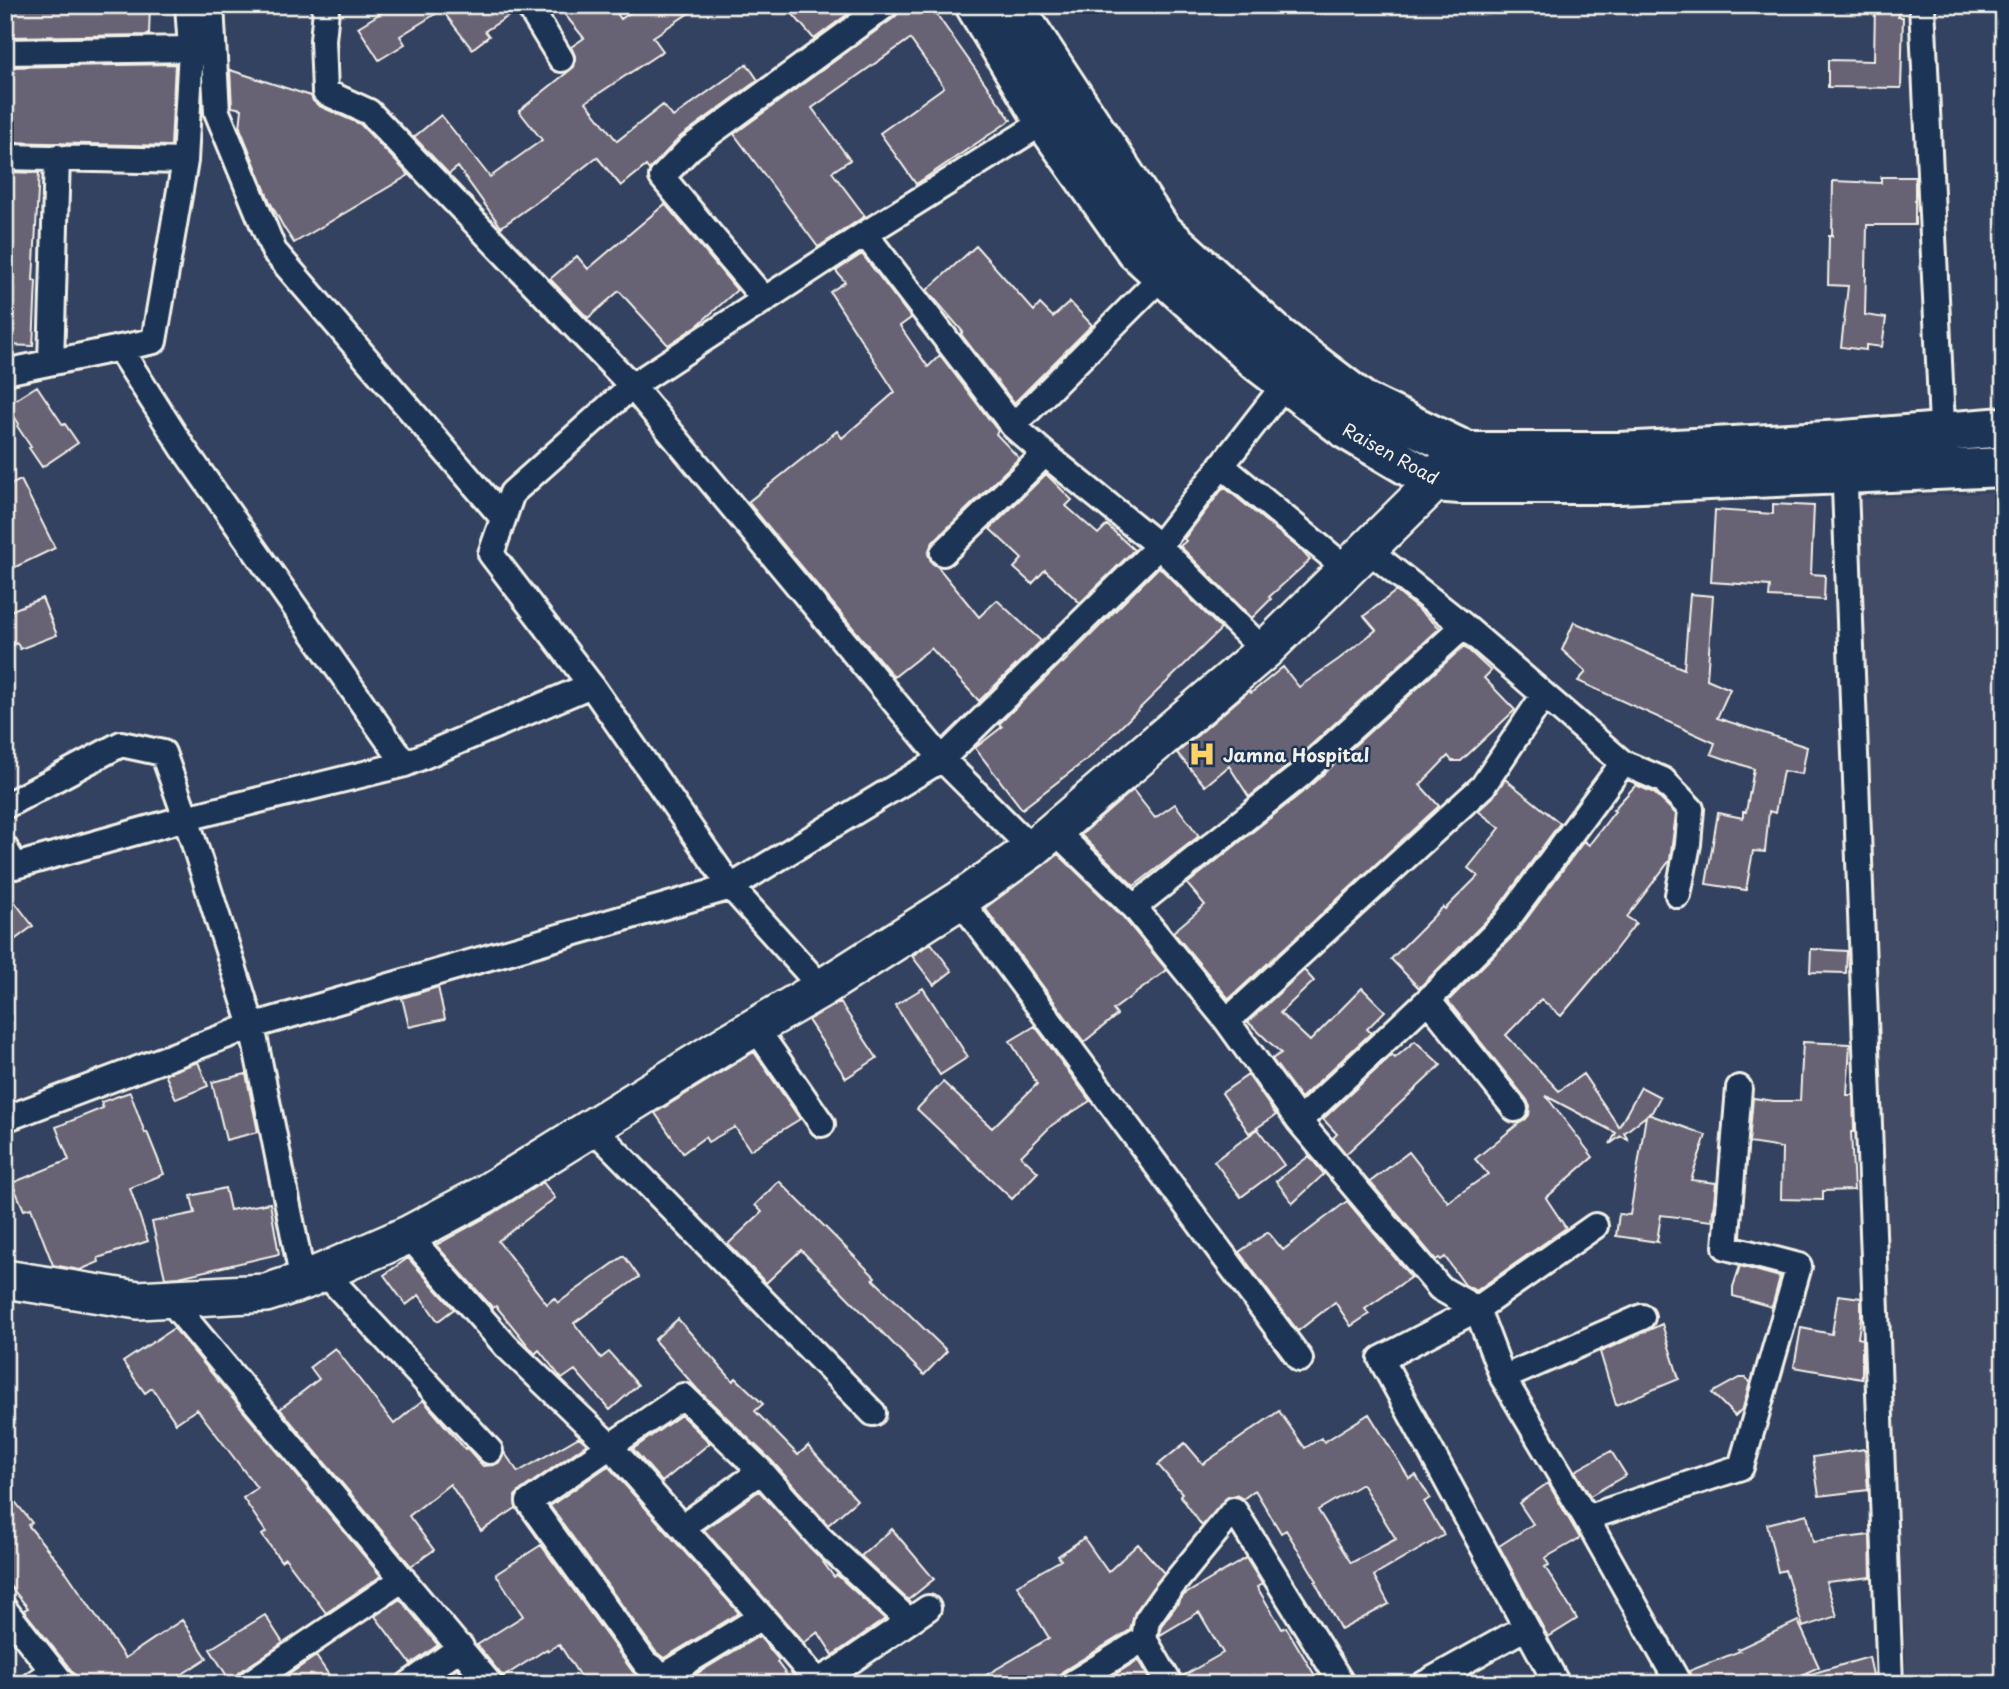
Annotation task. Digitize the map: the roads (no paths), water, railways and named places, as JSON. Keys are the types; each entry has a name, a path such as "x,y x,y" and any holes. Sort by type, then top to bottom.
{"main road":[{"name":"Raisen Road","path":"975,5 1045,122 1136,251 1258,362 1347,430 1435,482 1619,484 1844,458 1942,433 2004,427"},
{"name":"Raisen Road","path":"1013,5 1161,230 1279,337 1364,402 1468,452 1619,452 1844,458 1944,471 2004,467"}],"street":[{"path":"5,372 154,341 185,161 191,48 188,5"},
{"path":"211,5 217,112 275,251 503,518"},
{"path":"323,5 326,10 323,40 325,92 369,111 632,386 942,759 1043,840 1134,907 1227,1021 1299,1121 1440,1288 1477,1309 1503,1378 1586,1518 1679,1684"},
{"path":"528,5 561,59"},
{"path":"765,300 662,177 691,148 886,5"},
{"path":"1922,5 1944,471"},
{"path":"5,52 191,48"},
{"path":"822,988 731,887 591,685 491,554 512,493 632,386 1076,101"},
{"path":"5,157 185,161"},
{"path":"51,362 57,158"},
{"path":"865,234 1013,426 1159,547 1264,651"},
{"path":"1013,426 1163,275"},
{"path":"119,348 183,448 405,764"},
{"path":"5,1119 252,1026 731,887 942,759 1159,547 1286,383"},
{"path":"5,1279 138,1300 266,1293 408,1235 482,1195 822,988 960,900 1043,840 1264,651 1435,482 1458,447"},
{"path":"943,553 1045,454"},
{"path":"1844,458 1890,1684"},
{"path":"1221,465 1357,559 1464,626 1623,763 1663,780 1691,809 1688,844 1678,895"},
{"path":"1134,907 1299,776 1464,626"},
{"path":"5,848 15,866 186,818 405,764 591,685"},
{"path":"1227,1021 1483,786 1544,695"},
{"path":"5,806 121,744 163,753 252,1026 313,1276 490,1451"},
{"path":"1299,1121 1428,1000 1505,923 1623,763"},
{"path":"960,900 1300,1359"},
{"path":"1428,1000 1515,1109"},
{"path":"755,1027 822,1124"},
{"path":"1586,1518 1741,1466 1799,1266 1726,1247 1739,1088"},
{"path":"592,1127 873,1413"},
{"path":"1556,1684 1381,1359 1477,1309 1595,1226"},
{"path":"408,1235 506,1346 609,1445 761,1617 815,1683 844,1676 919,1614 819,1537 761,1471 683,1396 609,1445 577,1471 529,1502 645,1663 664,1676 761,1617"},
{"path":"169,1299 490,1684"},
{"path":"1503,1378 1642,1317"},
{"path":"682,1527 761,1471"},
{"path":"1170,1684 1144,1639 1147,1620 1234,1510 1342,1684"},
{"path":"248,1684 403,1579"},
{"path":"5,1610 50,1680"},
{"path":"1424,1684 1526,1628"},
{"path":"1071,1684 1144,1639"},
{"path":"410,1684 461,1647"}],"place":[{"name":"Jamna Hospital","path":"1202,754"}]}
